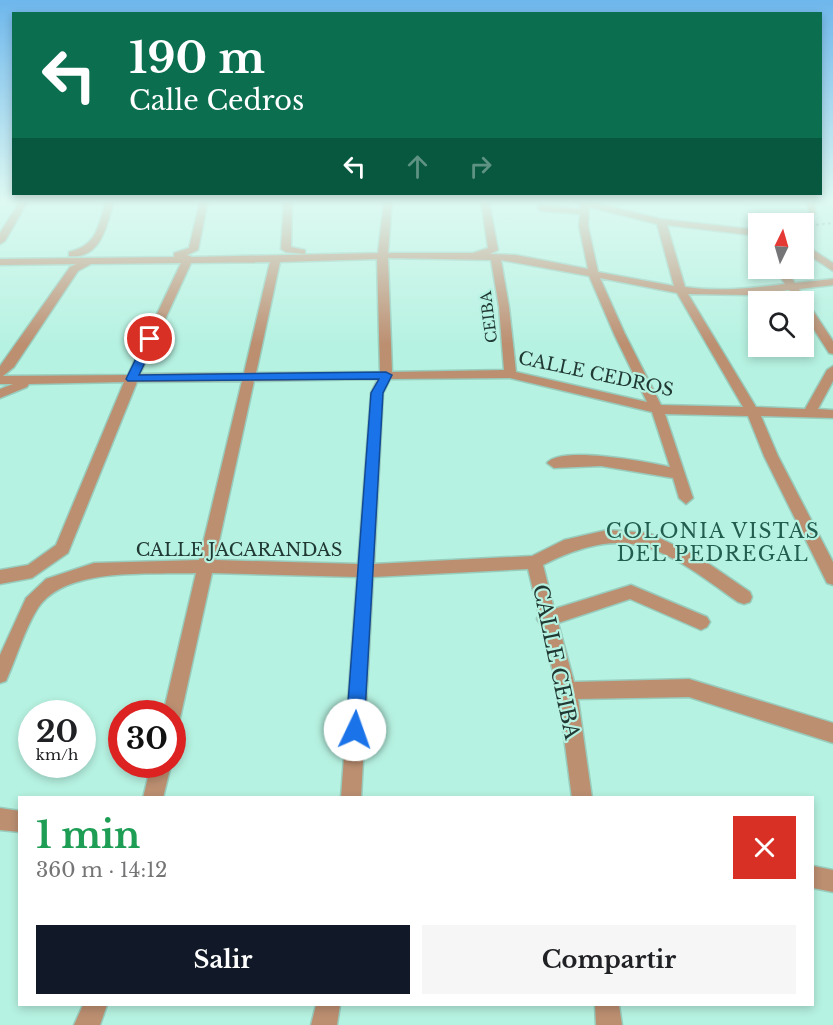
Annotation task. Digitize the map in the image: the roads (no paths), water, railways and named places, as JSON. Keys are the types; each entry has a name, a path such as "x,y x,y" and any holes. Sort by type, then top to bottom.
{"street":[{"path":"21,261 34,255 75,254 91,249"},
{"path":"0,577 10,578 39,569 62,549 132,379 192,249"},
{"path":"286,249 321,253 331,258"},
{"path":"351,796 377,393 386,375 383,249"},
{"path":"472,256 493,251 493,249"},
{"path":"587,249 588,259 605,301 657,410 686,498"},
{"path":"669,249 681,291 753,413 771,456 833,578"},
{"path":"0,262 131,259 189,255 220,258 331,258 383,254 495,256 594,272 681,291 748,292 833,282"},
{"path":"814,254 833,268"},
{"name":"CEIBA","path":"495,256 504,308 510,374"},
{"path":"175,700 276,258"},
{"path":"0,373 10,364 74,268 92,260"},
{"path":"787,279 794,291"},
{"path":"814,321 833,350"},
{"path":"809,413 833,370"},
{"name":"CALLE CEDROS","path":"0,380 510,374 657,410 833,414"},
{"path":"0,394 31,380"},
{"path":"554,463 588,459 633,464 679,474"},
{"path":"534,562 570,544 607,536 649,539 693,562 744,597"},
{"name":"CALLE JACARANDAS","path":"0,675 32,603 52,584 94,570 206,566 364,571 534,562"},
{"name":"CALLE CEIBA","path":"534,562 546,619 567,691 582,796"},
{"path":"546,619 631,591 701,622"},
{"path":"567,691 689,688 833,733"},
{"path":"153,796 158,778"},
{"path":"0,819 18,822"},
{"path":"814,877 833,881"},
{"path":"87,1025 95,1006"},
{"path":"324,1025 328,1006"},
{"path":"607,1006 609,1025"}],"district":[{"name":"COLONIA VISTAS DEL PEDREGAL","path":"713,542"}]}
